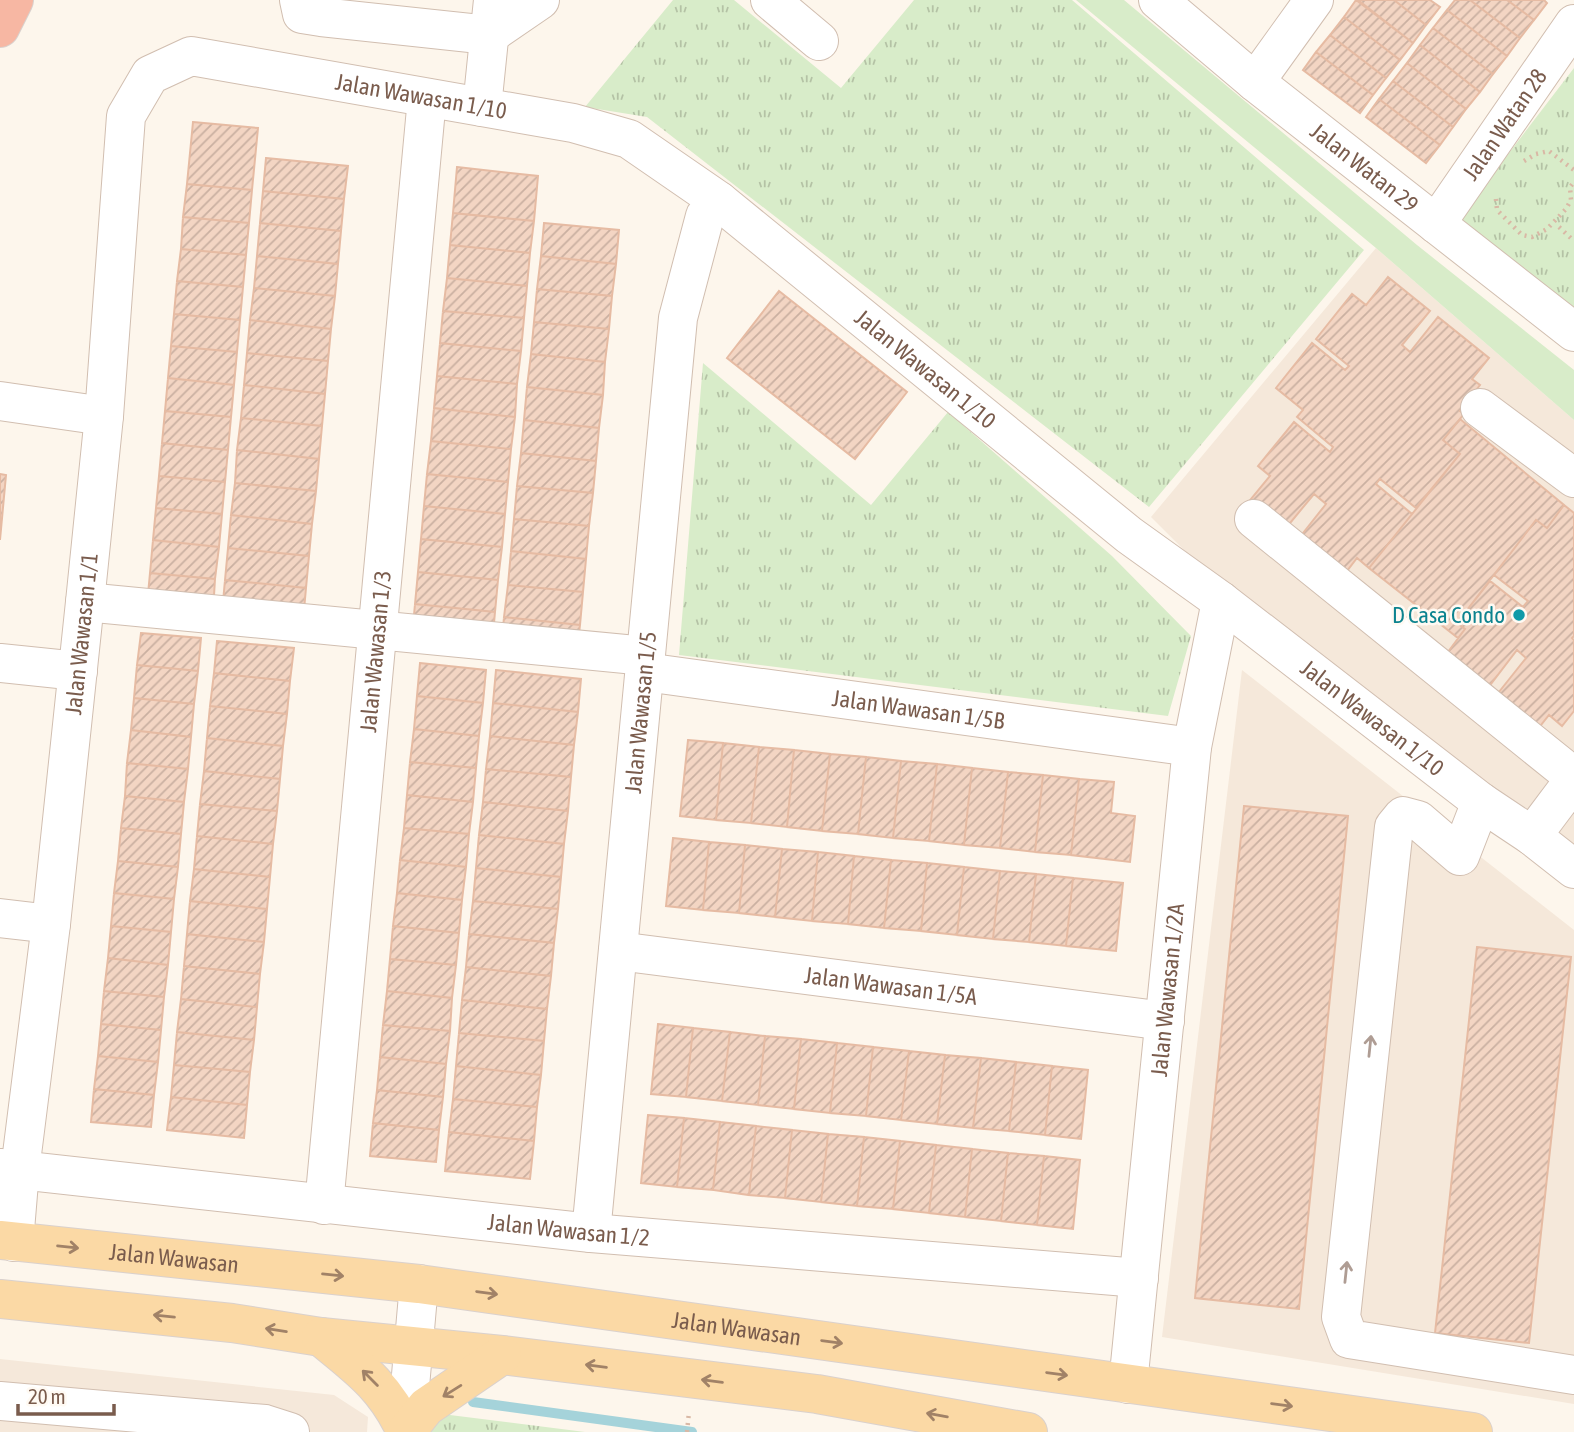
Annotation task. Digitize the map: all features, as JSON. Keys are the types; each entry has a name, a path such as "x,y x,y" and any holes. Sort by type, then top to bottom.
{"highway":[{"path":"0,28 14,0"}],"main road":[{"name":"Jalan Wawasan","path":"7,1241 419,1284 1473,1432"},
{"path":"0,1298 232,1323 321,1337 502,1355 817,1394 1028,1432"},
{"path":"321,1337 360,1368 383,1391 406,1432 426,1407 502,1355"}],"street":[{"path":"299,0 302,14 321,17 491,18 540,0"},
{"path":"770,0 819,41"},
{"name":"Jalan Watan 29","path":"1158,0 1255,82 1574,332"},
{"path":"1255,82 1314,0"},
{"path":"482,107 491,18"},
{"name":"Jalan Watan 28","path":"1436,224 1574,24"},
{"name":"Jalan Wawasan 1/10","path":"191,56 573,123 629,139 719,201 1129,535 1221,601 1481,802 1532,836 1574,869"},
{"name":"Jalan Wawasan 1/1","path":"7,1241 10,1169 51,924 78,671 104,416 126,116 150,75 191,56"},
{"name":"Jalan Wawasan 1/3","path":"324,1205 427,98"},
{"name":"Jalan Wawasan 1/5","path":"591,1233 678,318 705,216 719,201"},
{"path":"0,401 104,416"},
{"path":"1480,408 1574,478"},
{"path":"1254,519 1574,778 1532,836"},
{"name":"Jalan Wawasan 1/2A","path":"1128,1384 1192,747 1221,601"},
{"name":"Jalan Wawasan 1/5B","path":"85,602 378,630 645,664 1192,747"},
{"path":"0,663 78,671"},
{"path":"1481,802 1460,856 1418,820 1403,816 1394,827 1341,1317 1349,1339 1574,1375"},
{"path":"0,918 51,924"},
{"name":"Jalan Wawasan 1/5A","path":"618,951 1165,1021"},
{"name":"Jalan Wawasan 1/2","path":"10,1169 591,1233 1139,1278"},
{"path":"406,1432 419,1284"},
{"path":"0,1401 265,1424 290,1432"}],"path":[{"path":"1520,167 1526,159 1549,151 1574,170"},
{"path":"1499,192 1496,199 1497,210 1522,235 1532,237 1547,229 1566,209 1571,200 1570,187 1574,182"},
{"path":"1559,227 1574,241"},
{"path":"687,1432 689,1416"}],"shaded area":[{"path":"1376,248 1574,420 1574,861 1212,578 1151,517"},
{"path":"1242,670 1574,930 1574,1404 1162,1337"},
{"path":"0,1359 334,1395 368,1417 367,1432 0,1432"}],"green space":[{"path":"673,0 734,0 841,88 914,0 1072,0 1364,250 1149,507 647,117 585,107"},
{"path":"1076,0 1124,0 1417,245 1574,370 1574,420 1376,248"},
{"path":"1574,68 1574,314 1456,222"},
{"path":"703,363 871,505 948,412 1112,556 1191,636 1168,716 679,655"},
{"path":"426,1412 585,1432 424,1432"}],"building":[{"path":"1356,0 1413,43 1400,60 1344,17"},
{"path":"1358,0 1394,0 1426,25 1413,43"},
{"path":"1394,0 1430,0 1440,7 1426,25"},
{"path":"1455,0 1470,0 1520,38 1507,56 1447,10"},
{"path":"1470,0 1507,0 1534,20 1520,38"},
{"path":"1507,0 1544,0 1547,3 1534,20"},
{"path":"1447,10 1507,56 1493,74 1433,28"},
{"path":"1344,17 1400,60 1386,78 1330,35"},
{"path":"1433,28 1493,74 1480,92 1420,45"},
{"path":"1330,35 1386,78 1373,95 1316,52"},
{"path":"1420,45 1480,92 1466,109 1407,63"},
{"path":"1316,52 1373,95 1360,113 1303,70"},
{"path":"1407,63 1466,109 1453,127 1393,81"},
{"path":"1393,81 1453,127 1440,145 1379,99"},
{"path":"1379,99 1440,145 1426,163 1366,117"},
{"path":"193,122 258,128 252,190 187,184"},
{"path":"266,158 348,166 344,199 263,191"},
{"path":"457,167 538,176 534,221 453,213"},
{"path":"187,184 252,190 249,223 183,217"},
{"path":"263,191 344,199 341,231 260,223"},
{"path":"453,213 534,221 530,253 450,245"},
{"path":"183,217 249,223 246,255 181,249"},
{"path":"260,223 341,231 338,264 257,256"},
{"path":"544,223 619,230 616,264 541,256"},
{"path":"450,245 530,253 527,286 447,278"},
{"path":"181,249 246,255 243,287 177,281"},
{"path":"257,256 338,264 335,296 254,288"},
{"path":"541,256 616,264 612,296 537,289"},
{"path":"1388,277 1430,311 1402,345 1410,352 1438,317 1489,358 1472,379 1480,385 1460,411 1464,414 1443,440 1460,454 1416,508 1380,479 1376,484 1412,514 1369,568 1357,558 1337,584 1292,547 1326,504 1314,494 1281,534 1246,505 1270,476 1258,466 1294,422 1330,452 1333,447 1297,417 1303,410 1276,388 1312,343 1345,370 1349,366 1316,339 1352,294 1366,305"},
{"path":"447,278 527,286 524,318 443,311"},
{"path":"177,281 243,287 240,320 174,314"},
{"path":"254,288 335,296 331,329 250,320"},
{"path":"537,289 612,296 609,329 534,322"},
{"path":"779,291 907,392 855,459 727,358"},
{"path":"443,311 524,318 521,351 440,343"},
{"path":"174,314 240,320 237,352 171,346"},
{"path":"250,320 331,329 328,361 247,353"},
{"path":"534,322 609,329 605,362 531,354"},
{"path":"440,343 521,351 517,384 437,376"},
{"path":"171,346 237,352 234,385 168,378"},
{"path":"247,353 328,361 325,394 244,385"},
{"path":"531,354 605,362 603,395 527,387"},
{"path":"437,376 517,384 515,417 434,408"},
{"path":"168,378 234,385 231,417 165,411"},
{"path":"244,385 325,394 322,426 241,418"},
{"path":"527,387 603,395 599,428 524,420"},
{"path":"434,408 515,417 511,449 431,441"},
{"path":"165,411 231,417 228,450 162,443"},
{"path":"241,418 322,426 319,459 237,450"},
{"path":"1460,419 1564,505 1547,528 1536,520 1457,623 1465,629 1458,638 1369,568 1460,454 1443,440"},
{"path":"524,420 599,428 596,461 521,453"},
{"path":"431,441 511,449 508,482 427,474"},
{"path":"162,443 228,450 225,482 159,476"},
{"path":"237,450 319,459 316,491 235,483"},
{"path":"521,453 596,461 593,493 517,486"},
{"path":"0,474 6,475 0,540"},
{"path":"427,474 508,482 505,514 424,506"},
{"path":"159,476 225,482 222,514 156,508"},
{"path":"235,483 316,491 312,524 231,515"},
{"path":"517,486 593,493 589,526 514,519"},
{"name":"D Casa Condo","path":"1564,505 1574,513 1574,711 1562,726 1549,715 1533,735 1491,702 1526,658 1517,650 1484,693 1442,660 1465,629 1457,623 1490,581 1523,607 1528,601 1494,575 1536,520 1547,528"},
{"path":"424,506 505,514 502,547 421,539"},
{"path":"156,508 222,514 219,547 153,540"},
{"path":"231,515 312,524 309,556 228,548"},
{"path":"514,519 589,526 586,559 511,551"},
{"path":"421,539 502,547 498,580 418,572"},
{"path":"153,540 219,547 215,579 150,573"},
{"path":"228,548 309,556 306,588 225,580"},
{"path":"511,551 586,559 583,592 508,585"},
{"path":"418,572 498,580 495,612 415,604"},
{"path":"150,573 215,579 213,612 147,605"},
{"path":"225,580 306,588 303,621 222,613"},
{"path":"508,585 583,592 580,625 504,617"},
{"path":"415,604 495,612 492,645 412,637"},
{"path":"504,617 580,625 576,658 501,650"},
{"path":"141,633 201,638 198,671 137,665"},
{"path":"217,641 294,648 290,681 214,673"},
{"path":"420,663 486,670 483,703 417,696"},
{"path":"137,665 198,671 194,704 134,698"},
{"path":"496,670 581,679 578,712 493,703"},
{"path":"214,673 290,681 287,714 210,706"},
{"path":"417,696 483,703 479,736 414,729"},
{"path":"134,698 194,704 191,737 131,730"},
{"path":"493,703 578,712 574,745 490,736"},
{"path":"210,706 287,714 283,746 207,738"},
{"path":"414,729 479,736 476,768 410,762"},
{"path":"131,730 191,737 188,769 127,763"},
{"path":"490,736 574,745 571,777 486,769"},
{"path":"207,738 283,746 280,779 204,771"},
{"path":"688,740 723,743 716,820 680,816"},
{"path":"723,743 759,747 751,823 716,820"},
{"path":"759,747 794,750 787,827 751,823"},
{"path":"794,750 830,754 822,831 787,827"},
{"path":"830,754 866,757 858,834 822,831"},
{"path":"866,757 901,761 893,838 858,834"},
{"path":"901,761 937,764 929,841 893,838"},
{"path":"410,762 476,768 473,802 407,795"},
{"path":"127,763 188,769 184,802 125,796"},
{"path":"937,764 972,768 964,845 929,841"},
{"path":"972,768 1008,772 1000,848 964,845"},
{"path":"486,769 571,777 568,811 483,802"},
{"path":"204,771 280,779 277,811 200,804"},
{"path":"1008,772 1043,775 1035,852 1000,848"},
{"path":"1043,775 1079,779 1071,855 1035,852"},
{"path":"1079,779 1114,782 1111,813 1135,816 1130,862 1071,855"},
{"path":"407,795 473,802 469,834 404,828"},
{"path":"125,796 184,802 181,834 121,828"},
{"path":"483,802 568,811 564,844 479,835"},
{"path":"200,804 277,811 273,844 197,836"},
{"path":"1244,806 1348,816 1299,1309 1195,1298"},
{"path":"121,828 181,834 178,867 118,861"},
{"path":"404,828 469,834 466,867 400,860"},
{"path":"479,835 564,844 561,877 476,868"},
{"path":"197,836 273,844 270,877 194,869"},
{"path":"673,838 709,842 703,910 666,906"},
{"path":"709,842 745,845 739,913 703,910"},
{"path":"745,845 782,849 775,917 739,913"},
{"path":"782,849 818,852 812,921 775,917"},
{"path":"818,852 854,856 848,924 812,921"},
{"path":"854,856 891,860 884,928 848,924"},
{"path":"400,860 466,867 462,900 397,893"},
{"path":"891,860 927,863 921,931 884,928"},
{"path":"118,861 178,867 174,899 114,893"},
{"path":"927,863 964,867 957,935 921,931"},
{"path":"964,867 1000,871 993,939 957,935"},
{"path":"476,868 561,877 558,909 473,901"},
{"path":"194,869 270,877 267,909 190,901"},
{"path":"1000,871 1036,874 1029,942 993,939"},
{"path":"1036,874 1073,878 1066,946 1029,942"},
{"path":"1073,878 1123,883 1116,951 1066,946"},
{"path":"114,893 174,899 171,932 111,926"},
{"path":"397,893 462,900 459,933 393,926"},
{"path":"190,901 267,909 264,942 187,934"},
{"path":"473,901 558,909 554,943 469,934"},
{"path":"111,926 171,932 168,965 108,958"},
{"path":"393,926 459,933 456,965 390,959"},
{"path":"187,934 264,942 260,974 184,966"},
{"path":"469,934 554,943 551,976 466,967"},
{"path":"1477,947 1571,957 1529,1343 1435,1333"},
{"path":"108,958 168,965 164,997 104,991"},
{"path":"390,959 456,965 452,998 387,991"},
{"path":"184,966 260,974 257,1007 181,999"},
{"path":"466,967 551,976 547,1009 462,1000"},
{"path":"104,991 164,997 161,1030 101,1024"},
{"path":"387,991 452,998 450,1031 383,1025"},
{"path":"181,999 257,1007 254,1040 177,1032"},
{"path":"462,1000 547,1009 544,1041 459,1033"},
{"path":"101,1024 161,1030 158,1062 98,1056"},
{"path":"658,1024 693,1028 686,1097 651,1094"},
{"path":"383,1025 450,1031 446,1064 380,1057"},
{"path":"693,1028 730,1032 722,1101 686,1097"},
{"path":"177,1032 254,1040 250,1072 174,1065"},
{"path":"730,1032 765,1036 758,1105 722,1101"},
{"path":"459,1033 544,1041 541,1075 456,1066"},
{"path":"765,1036 801,1039 794,1109 758,1105"},
{"path":"801,1039 837,1043 830,1113 794,1109"},
{"path":"837,1043 873,1047 866,1116 830,1113"},
{"path":"873,1047 909,1051 901,1120 866,1116"},
{"path":"909,1051 945,1055 937,1124 901,1120"},
{"path":"945,1055 981,1058 973,1128 937,1124"},
{"path":"98,1056 158,1062 154,1095 94,1089"},
{"path":"380,1057 446,1064 443,1097 377,1090"},
{"path":"981,1058 1016,1062 1009,1131 973,1128"},
{"path":"1016,1062 1052,1066 1045,1135 1009,1131"},
{"path":"174,1065 250,1072 247,1105 171,1097"},
{"path":"456,1066 541,1075 537,1107 453,1099"},
{"path":"1052,1066 1088,1070 1081,1139 1045,1135"},
{"path":"94,1089 154,1095 151,1127 91,1122"},
{"path":"377,1090 443,1097 439,1130 373,1123"},
{"path":"171,1097 247,1105 244,1138 167,1130"},
{"path":"453,1099 537,1107 534,1141 449,1132"},
{"path":"648,1115 684,1118 677,1187 641,1183"},
{"path":"684,1118 720,1122 713,1190 677,1187"},
{"path":"720,1122 756,1126 749,1195 713,1190"},
{"path":"373,1123 439,1130 436,1162 370,1156"},
{"path":"756,1126 792,1130 785,1198 749,1195"},
{"path":"792,1130 828,1134 821,1202 785,1198"},
{"path":"449,1132 534,1141 530,1179 445,1171"},
{"path":"828,1134 864,1137 857,1206 821,1202"},
{"path":"864,1137 900,1141 893,1209 857,1206"},
{"path":"900,1141 936,1145 929,1213 893,1209"},
{"path":"936,1145 972,1149 965,1217 929,1213"},
{"path":"972,1149 1008,1153 1001,1221 965,1217"},
{"path":"1008,1153 1044,1156 1037,1225 1001,1221"},
{"path":"1044,1156 1080,1160 1073,1229 1037,1225"}],"waterway":[{"path":"473,1402 692,1432"}],"place":[{"name":"D Casa Condo","path":"1519,615"}]}
